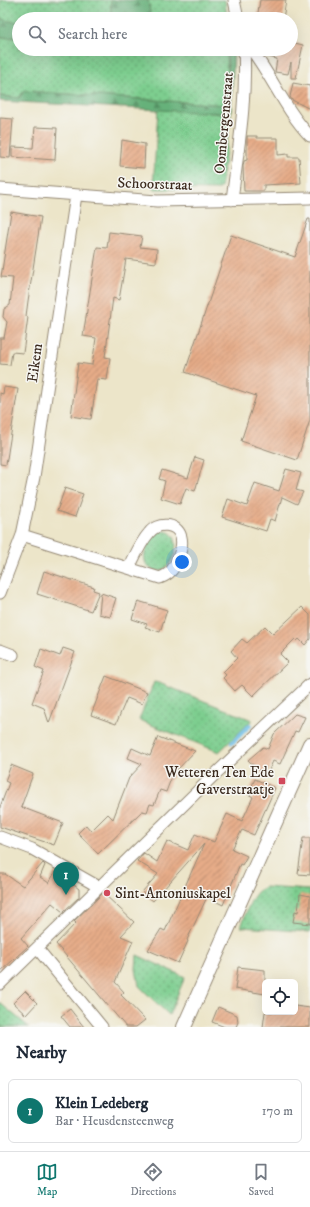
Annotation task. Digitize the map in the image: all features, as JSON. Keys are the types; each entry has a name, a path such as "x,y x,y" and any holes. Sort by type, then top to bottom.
{"street":[{"path":"234,0 237,12"},
{"name":"Oombergenstraat","path":"232,200 242,124 244,56"},
{"path":"257,56 263,64 293,116 310,136"},
{"name":"Schoorstraat","path":"0,189 157,201 310,198"},
{"name":"Eikem","path":"0,593 22,535 34,477 76,195"},
{"path":"22,535 160,578 171,573 182,548 181,536 178,531 170,525 155,527 149,532 129,568"},
{"path":"0,650 13,655"},
{"path":"0,984 310,684"},
{"path":"184,1027 310,744"},
{"path":"0,837 32,849 99,887"},
{"path":"37,948 102,1027"}],"green space":[{"path":"0,0 111,0 111,12 12,12 12,21 0,18"},
{"path":"111,0 148,0 150,12 111,12"},
{"path":"148,0 225,0 226,12 150,12"},
{"path":"0,18 12,21 12,38 0,37"},
{"path":"0,37 12,38 12,56 226,56 229,91 225,105 24,91 19,98 0,96"},
{"path":"227,56 234,56 231,114 0,101 0,96 19,98 24,91 225,105 229,84"},
{"path":"158,109 231,114 221,188 216,190 153,189"},
{"path":"160,531 169,532 174,537 176,543 173,558 169,565 158,571 151,569 146,564 145,552 151,540"},
{"path":"154,682 252,720 219,752 139,720"},
{"path":"265,887 310,890 310,932 241,927 253,898"},
{"path":"137,955 185,977 169,1015 139,986 136,969"},
{"path":"0,1003 29,1027 0,1027"}],"building":[{"path":"260,0 286,0 284,12 258,12"},
{"path":"298,44 303,45 296,78 291,78 291,62 288,74 275,72 277,59 265,56 298,56"},
{"path":"293,83 310,86 310,109 292,100 290,97"},
{"path":"0,118 13,119 10,158 0,157"},
{"path":"35,127 57,128 55,160 12,157 12,147 33,148"},
{"path":"247,136 257,136 257,138 278,138 278,155 288,154 288,157 299,157 301,183 264,185 264,191 244,191 243,166 244,161 247,160"},
{"path":"122,140 145,144 144,168 120,166"},
{"path":"11,212 41,217 26,316 28,317 23,353 12,352 10,365 0,364 0,338 4,338 7,322 3,317 4,309 10,305 13,278 1,277"},
{"path":"308,219 310,219 310,420 297,460 241,441 256,396 185,372 231,235 295,257"},
{"path":"109,232 142,236 140,247 157,249 156,263 126,259 119,300 113,298 105,357 110,358 107,380 97,379 91,419 89,419 71,416 78,363 92,365 96,338 83,336 97,247 107,248"},
{"path":"4,387 18,389 6,465 0,464 0,393 3,394"},
{"path":"195,457 204,460 195,491 186,488 180,504 161,498 165,481 159,479 162,470 188,478"},
{"path":"286,469 301,473 296,490 303,492 297,504 282,497 275,521 270,519 266,531 222,517 228,499 247,506 255,483 279,491"},
{"path":"65,488 83,494 75,517 57,511"},
{"path":"44,571 94,587 93,590 99,592 91,611 37,594"},
{"path":"101,593 116,598 110,617 99,614"},
{"path":"138,601 167,610 160,632 145,627 147,624 132,619"},
{"path":"302,607 310,615 310,639 305,645 299,639 297,641 295,639 280,654 288,662 253,696 242,685 235,691 223,678 226,675 223,672 237,658 231,651 242,639 247,643 265,626 273,634"},
{"path":"63,648 75,652 49,723 44,708 32,703 44,671 35,667 41,649 60,656"},
{"path":"106,676 147,692 142,704 127,698 116,724 91,715"},
{"path":"295,714 305,717 298,732 295,731 280,764 273,761 266,777 248,760 263,747 268,749 274,734"},
{"path":"158,737 195,751 178,769 175,768 166,792 160,790 154,805 150,804 147,812 142,811 98,854 78,833 86,825 91,831 108,814 113,819 129,778 142,764 128,758 132,748 150,756"},
{"path":"11,765 33,774 21,807 63,823 54,845 0,827 0,807 9,783 5,781"},
{"path":"255,779 275,788 254,835 242,830 232,849 247,856 242,865 240,864 223,905 207,897 178,963 148,950 161,929 165,931 204,844 153,901 142,892 158,874 137,861 144,853 157,862 167,841 188,850 195,834 214,842 227,814 242,821 253,797 248,794"},
{"path":"303,838 310,838 310,875 298,874"},
{"path":"43,863 45,865 40,877 49,883 55,872 79,889 79,897 63,912 52,903 21,938 28,946 0,972 0,874 5,874 23,886"},
{"path":"103,893 134,922 121,936 133,941 115,982 124,992 121,995 145,1020 136,1027 126,1027 56,944 76,923 74,921"},
{"path":"300,894 310,896 310,924 293,922 295,911 298,912"},
{"path":"238,967 265,970 265,979 262,979 262,994 235,989"},
{"path":"25,991 37,1003 26,1015 13,1003"},
{"path":"298,1006 310,1008 310,1027 263,1027 265,1015 298,1015"},
{"path":"218,1007 237,1015 238,1022 236,1027 225,1027 212,1022"},
{"path":"70,1009 84,1027 70,1027 61,1016"}],"waterway":[{"path":"232,743 250,725"}],"place":[{"name":"Wetteren Ten Ede Gaverstraatje","path":"282,781"},
{"name":"Sint-Antoniuskapel","path":"107,893"},
{"name":"Klein Ledeberg","path":"66,895"}]}
